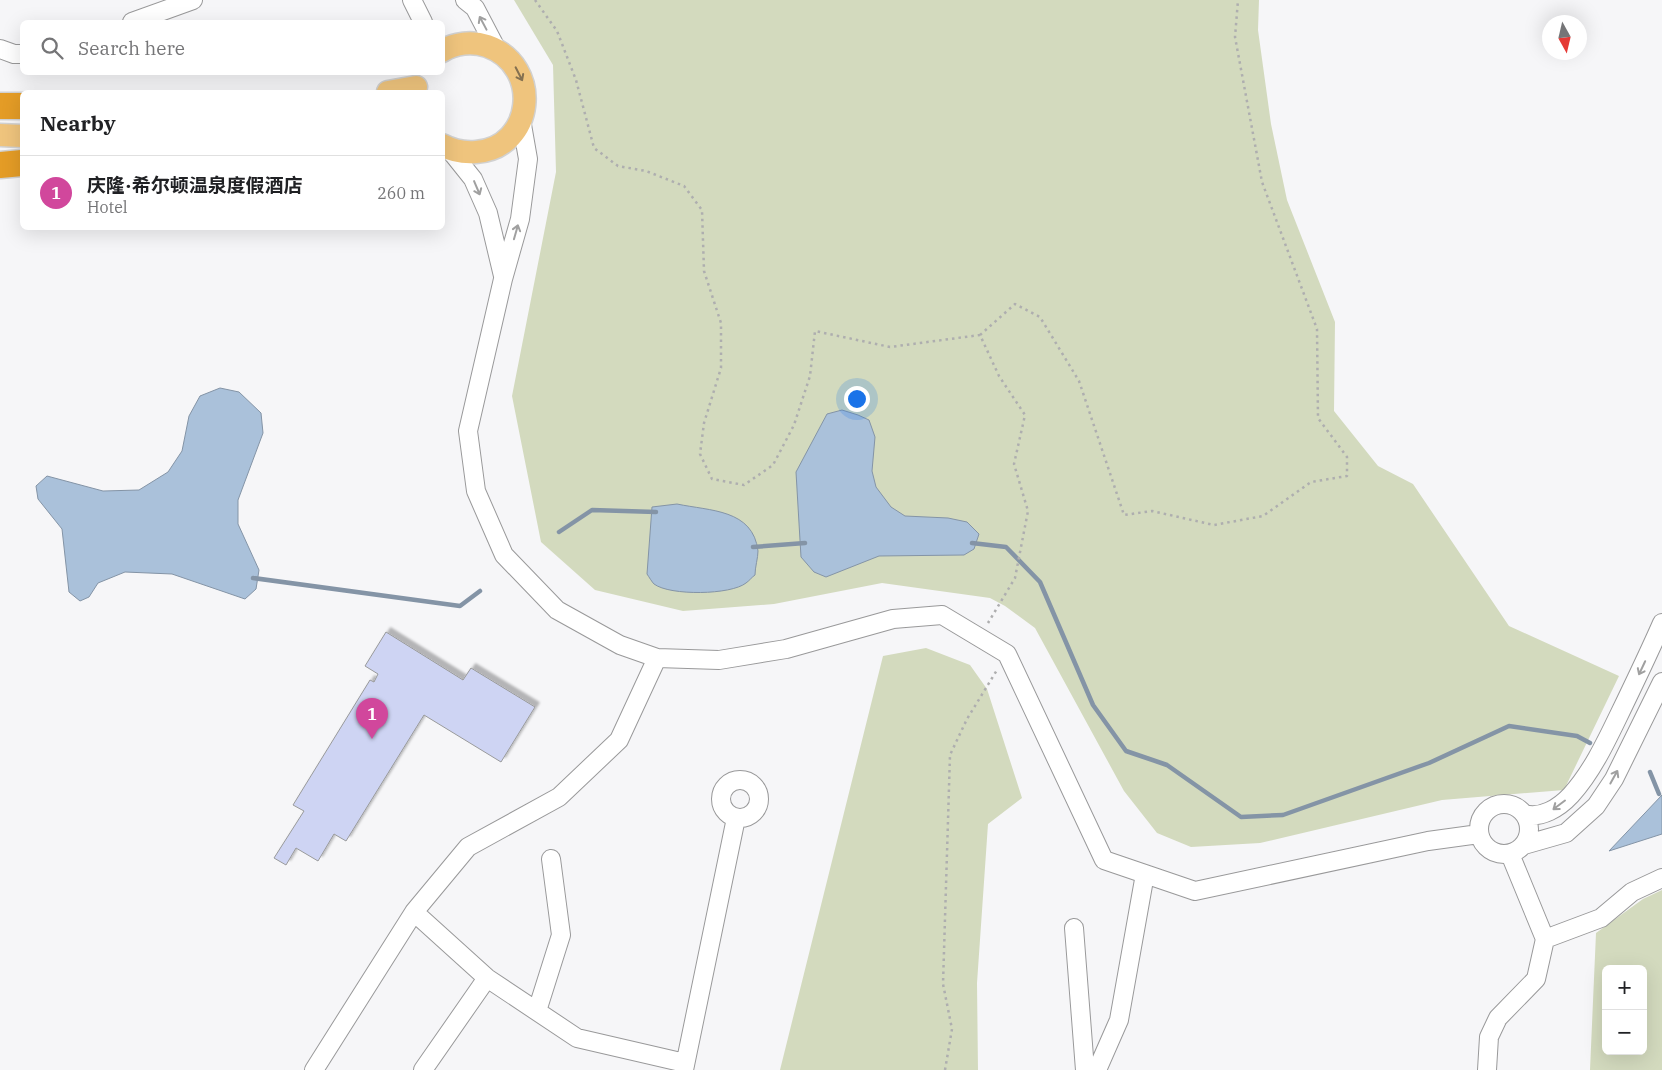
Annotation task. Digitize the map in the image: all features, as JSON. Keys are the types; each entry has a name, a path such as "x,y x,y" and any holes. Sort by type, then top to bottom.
{"highway":[{"path":"0,106 20,106"},
{"path":"0,165 20,163"}],"main road":[{"path":"445,50 464,43 481,44 497,50 510,59 519,72 524,88 525,104 521,119 512,134 499,145 483,152 466,153 446,147"},
{"path":"396,90 418,84"},
{"path":"0,119 20,118"},
{"path":"0,135 20,136"}],"street":[{"path":"138,20 193,0"},
{"path":"412,0 422,20"},
{"path":"465,0 475,8 497,50"},
{"path":"0,49 20,54"},
{"path":"521,119 528,159 520,219 503,279 468,431 476,491 504,555 556,610 620,645 657,658 719,660 786,649 893,619 942,615 1007,654 1104,860 1195,891 1428,841 1479,834"},
{"path":"446,147 474,179 488,212 503,279"},
{"path":"1524,814 1531,816 1539,815 1554,810 1570,796 1586,776 1610,735 1662,623"},
{"path":"314,1070 414,912 468,846 559,797 619,740 657,658"},
{"path":"1487,1070 1489,1037 1498,1018 1536,979 1545,939 1517,849 1529,830 1524,814 1517,808 1501,804 1486,811 1481,818 1479,834 1482,842 1487,848 1502,855 1517,849 1566,833 1596,806 1614,779 1662,682"},
{"path":"414,912 487,978 577,1038 684,1066 736,818"},
{"path":"537,1011 561,935 551,859"},
{"path":"1097,1070 1119,1020 1144,874"},
{"path":"1545,939 1601,918 1632,892 1662,878"},
{"path":"1074,928 1085,1070"},
{"path":"430,1068 487,978"}],"path":[{"path":"535,0 557,31 576,80 594,148 618,166 646,171 684,186 702,210 704,271 721,323 720,368 704,424 700,454 712,479 744,485 773,465 794,425 810,376 815,332 890,346 980,335 1015,304 1040,317 1079,381 1124,515 1152,511 1214,525 1264,516 1310,482 1347,476 1347,457 1318,418 1317,329 1262,182 1235,37 1238,0"},
{"path":"980,335 999,376 1025,415 1014,464 1028,511 1015,578 980,638"},
{"path":"945,1070 952,1030 943,984 950,755 966,719 1007,654"}],"green space":[{"path":"514,0 1259,0 1258,30 1271,124 1287,200 1335,322 1334,411 1378,466 1413,484 1509,626 1619,676 1564,790 1442,800 1260,843 1191,847 1157,833 1124,791 1035,628 1005,606 990,598 882,583 774,604 683,611 595,590 541,542 512,396 556,172 553,65"},
{"path":"926,648 970,665 987,689 1022,798 988,824 977,983 978,1070 780,1070 883,656"},
{"path":"1662,890 1662,1070 1590,1070 1596,933 1643,899"}],"water":[{"path":"220,388 239,392 261,413 263,433 238,500 238,524 259,570 256,589 245,599 172,574 125,572 98,583 89,597 80,601 69,592 62,529 38,499 36,486 47,476 103,491 139,490 168,472 182,451 189,416 200,396"},
{"path":"842,410 869,420 875,437 872,471 876,487 891,507 905,516 948,518 967,522 979,534 974,549 964,555 879,556 826,577 814,572 801,557 796,472 827,414"},
{"path":"677,504 728,514 748,527 754,537 758,551 755,575 738,587 715,592 673,591 654,584 647,574 652,507"},
{"path":"1662,795 1662,834 1609,851"}],"building":[{"path":"386,632 463,680 471,668 535,707 501,762 424,715 346,841 334,834 318,861 296,848 286,865 274,858 304,811 293,805 370,680 374,682 378,674 365,666"}],"waterway":[{"path":"559,532 592,510 656,512"},
{"path":"753,547 805,543"},
{"path":"972,543 1006,547 1040,582 1093,705 1126,751 1167,765 1241,817 1283,815 1429,763 1509,726 1577,736 1590,743"},
{"path":"253,578 460,606 480,591"},
{"path":"1650,772 1659,794"}],"place":[{"name":"庆隆·希尔顿温泉度假酒店","path":"372,739"}]}
